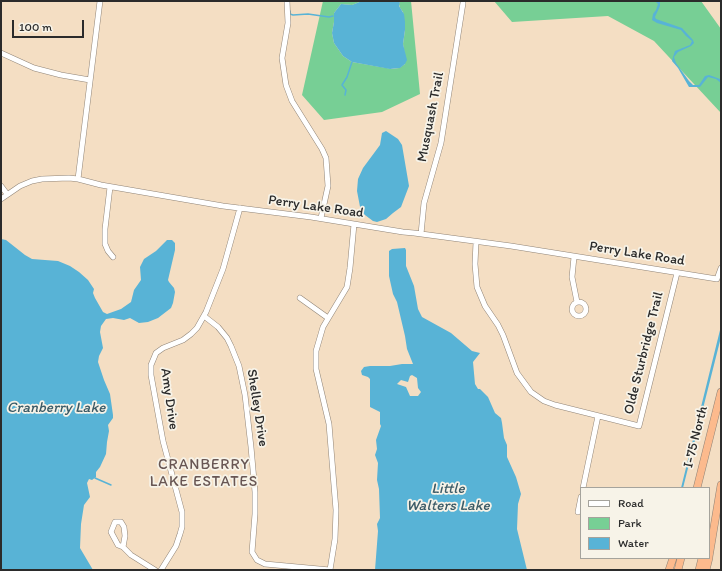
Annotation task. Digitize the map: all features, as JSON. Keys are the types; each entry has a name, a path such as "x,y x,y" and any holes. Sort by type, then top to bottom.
{"highway":[{"name":"I-75 North","path":"698,484 721,392"},
{"path":"710,524 721,479"},
{"path":"710,551 721,485"},
{"path":"669,570 673,559"},
{"path":"678,570 681,559"},
{"path":"699,570 702,559"},
{"path":"706,570 709,559"}],"street":[{"path":"78,179 100,1"},
{"path":"286,1 288,22 282,58 286,85 292,101 322,148 326,158 328,186 321,218"},
{"name":"Musquash Trail","path":"422,234 424,203 442,135 463,3"},
{"path":"1,53 34,68 90,80"},
{"name":"Perry Lake Road","path":"1,199 20,186 42,179 78,179 110,186 240,208 321,218 403,232 631,264 717,279 721,268"},
{"path":"1,186 7,194"},
{"path":"110,186 105,229 105,244 113,257"},
{"name":"Amy Drive","path":"161,570 176,546 182,526 182,512 163,441 151,376 151,365 156,353 183,340 191,334 197,328 204,316 223,269 240,208"},
{"path":"330,570 335,539 336,510 329,424 316,360 320,333 342,296 349,280 354,224"},
{"name":"Olde Sturbridge Trail","path":"476,242 475,264 477,287 485,306 498,324 517,373 523,383 531,392 544,401 598,416 628,422 638,426 677,272"},
{"path":"574,257 572,277 577,302"},
{"path":"300,298 328,318"},
{"name":"Shelley Drive","path":"204,316 218,327 227,338 239,366 245,395 255,492 252,552 256,560 265,564 330,570"},
{"path":"583,487 598,416"},
{"path":"578,512 580,502"},
{"path":"123,547 125,536 124,527 121,522 115,522 111,528 112,537 118,545 155,570"}],"green space":[{"path":"323,1 362,1 352,5 341,4 334,13 332,33 334,43 343,56 352,62 392,69 399,68 405,64 403,44 405,30 403,12 399,4 400,1 411,1 420,94 382,112 324,120 302,95"},
{"path":"494,1 701,1 721,29 721,113 654,41 608,16 512,22"}],"water":[{"path":"362,1 400,1 399,6 404,14 405,22 403,44 407,60 400,68 390,69 352,62 343,56 334,43 332,33 334,13 341,4 352,5"},
{"path":"655,1 660,1 660,6 655,17 656,19 682,28 693,40 694,43 691,46 678,52 674,57 676,63 689,81 693,85 699,85 705,76 709,75 720,79 721,83 716,79 708,77 700,87 689,87 672,61 675,51 690,45 692,41 681,30 657,23 652,20 658,4"},
{"path":"386,131 398,139 402,145 409,186 401,207 386,219 377,222 373,221 361,212 357,191 358,179 363,168 380,145 382,133"},
{"name":"Cranberry Lake","path":"1,239 6,240 32,259 58,261 79,272 88,280 94,289 93,293 95,298 103,312 107,314 121,309 131,302 134,290 141,280 140,267 144,259 156,251 167,240 172,240 175,243 175,250 168,280 175,292 171,308 158,318 148,322 139,323 130,318 124,320 113,318 106,319 101,326 100,332 103,348 98,362 110,394 113,418 108,425 109,431 106,454 96,472 96,477 92,480 89,479 87,483 90,497 84,505 81,524 80,548 93,570 1,570"},
{"name":"Little Walters Lake","path":"405,248 406,250 406,266 414,286 418,309 422,317 451,333 472,351 480,353 473,362 475,384 478,389 480,389 488,397 495,413 501,418 504,438 507,445 507,457 516,477 521,494 518,504 517,529 527,570 375,570 378,531 377,524 380,518 379,489 377,480 378,463 375,455 377,449 376,440 381,426 380,412 370,407 370,379 362,375 361,371 364,367 370,366 413,364 407,349 397,302 393,294 389,276 389,251 392,249","holes":["412,375 417,378 418,388 421,392 418,396 410,396 406,387 397,384 401,380 408,382 410,376"]},
{"path":"721,326 720,341 683,487 681,487"}],"waterway":[{"path":"290,11 290,14 293,15 308,14 329,17 333,16"},
{"path":"345,95 346,90 342,85 347,77 352,62"},
{"path":"95,478 111,485"}],"district":[{"name":"CRANBERRY LAKE ESTATES","path":"204,474"}]}
